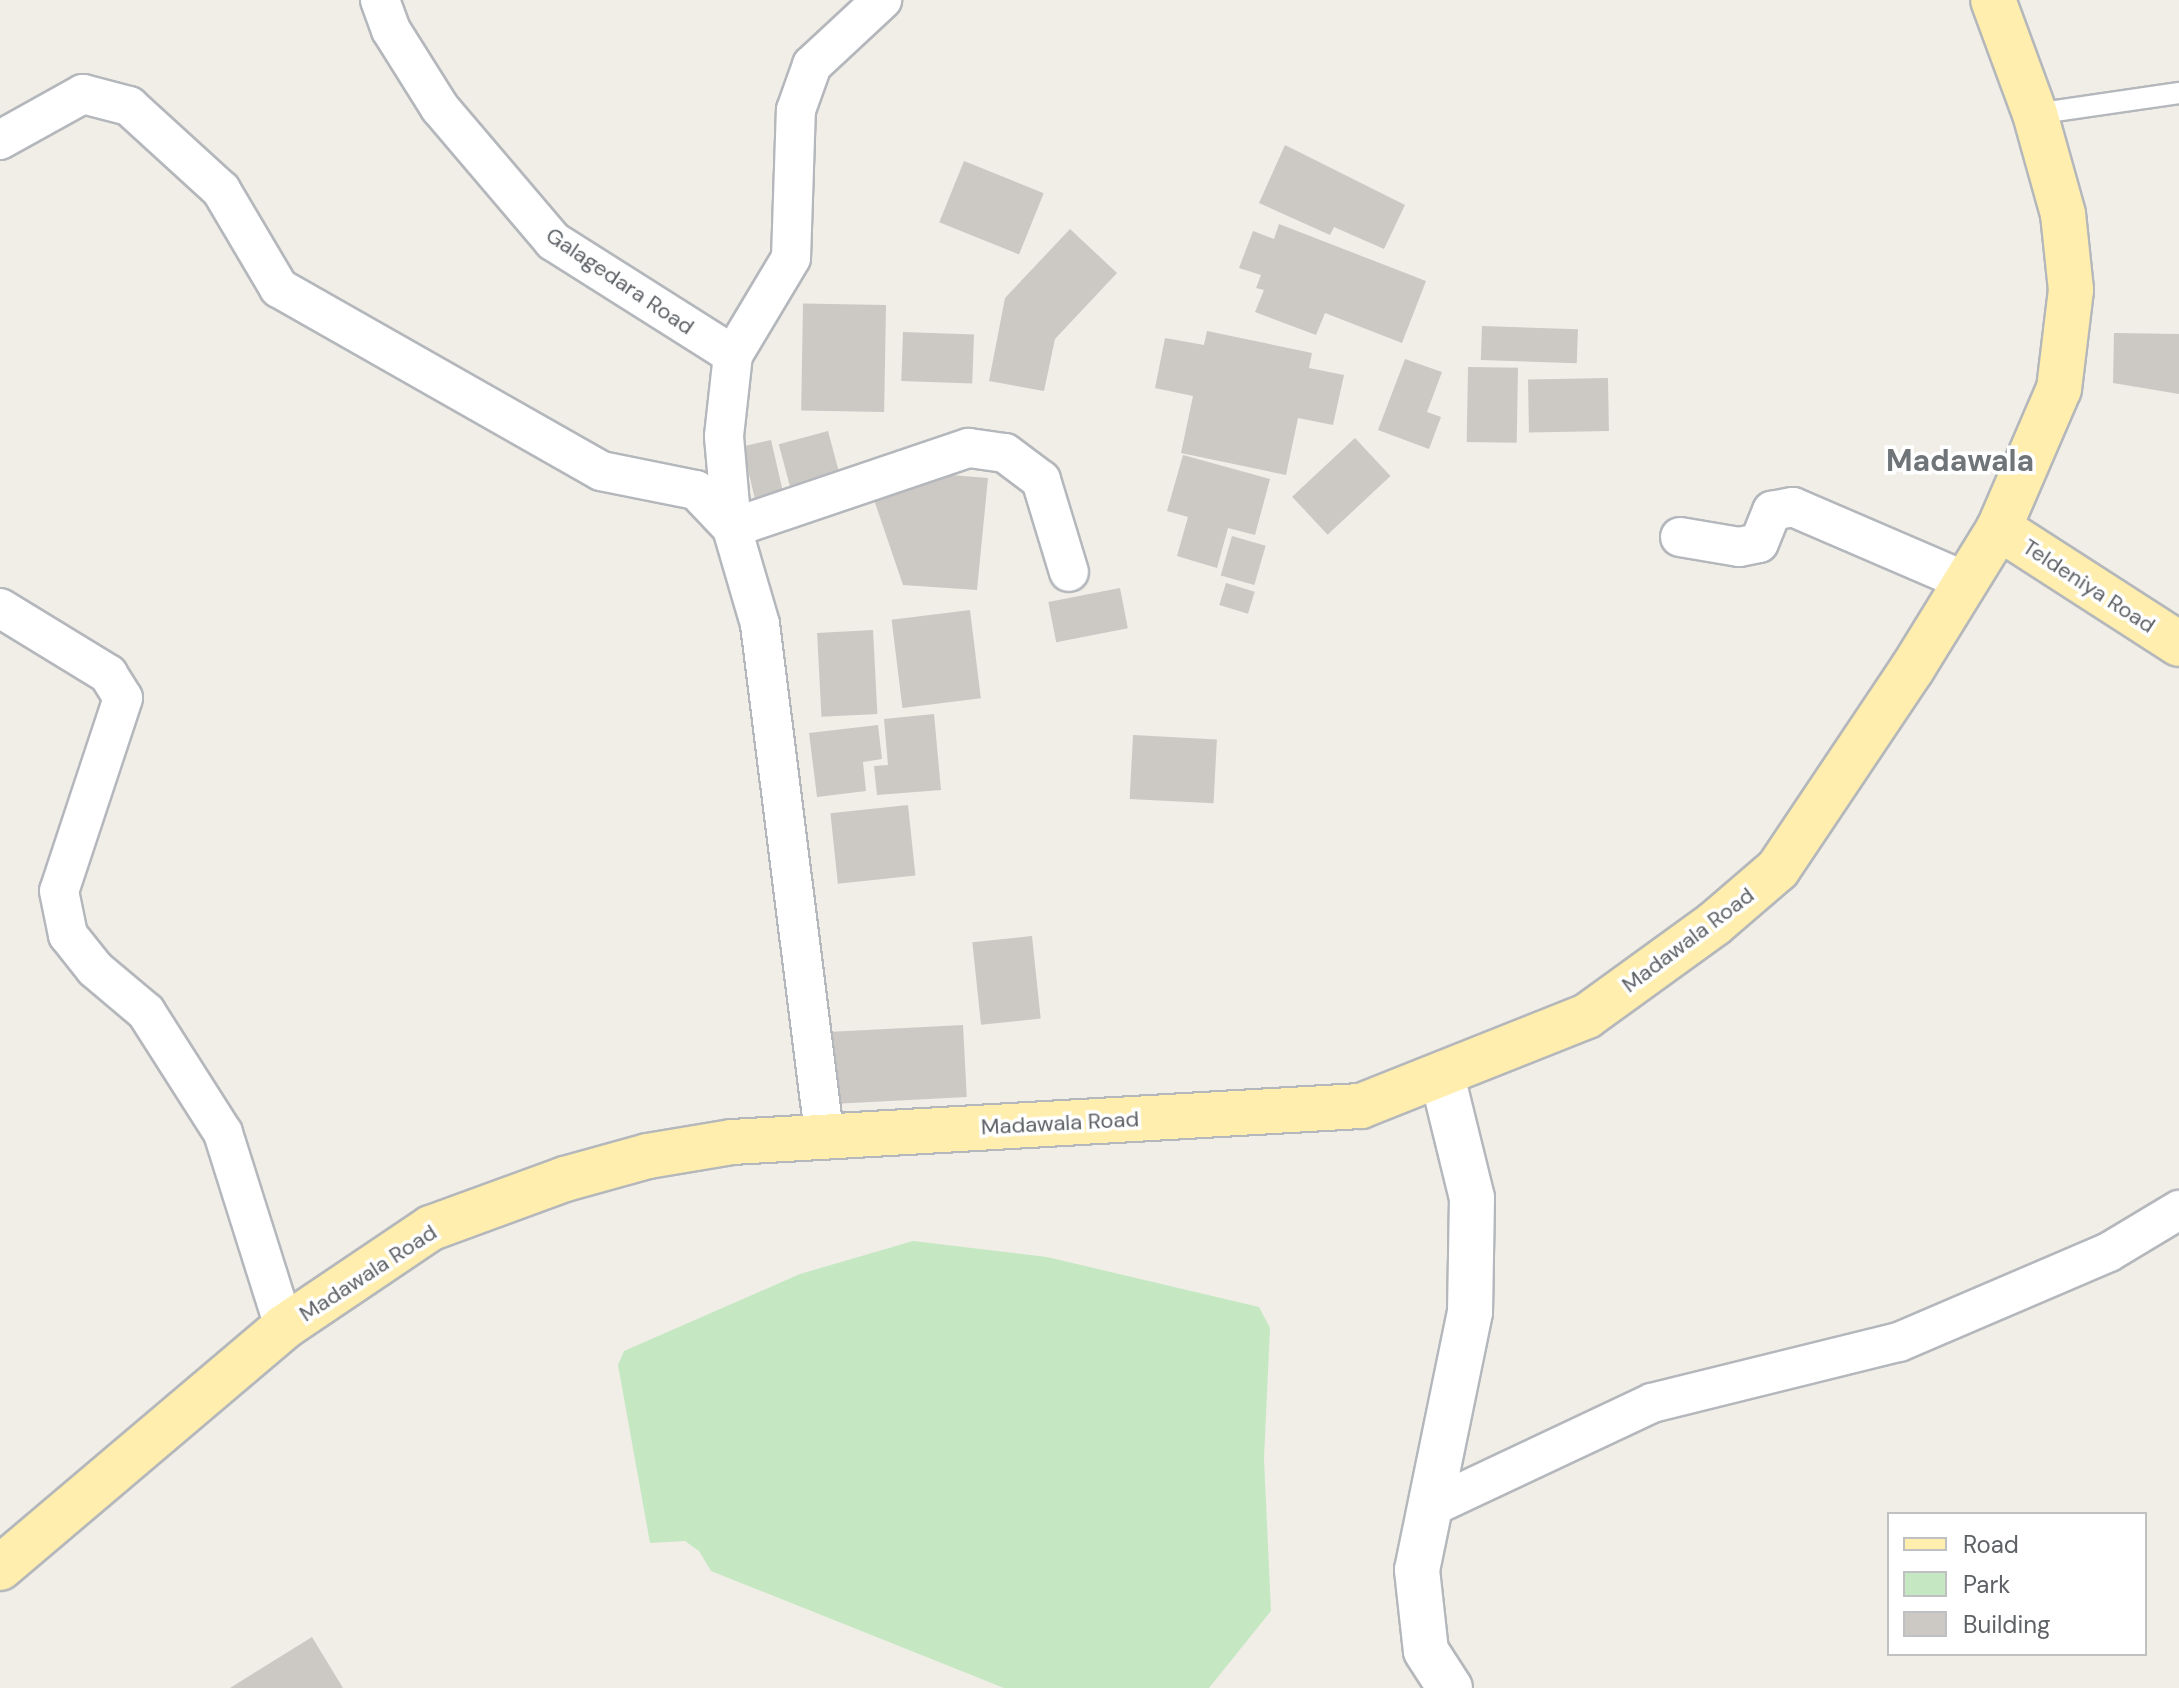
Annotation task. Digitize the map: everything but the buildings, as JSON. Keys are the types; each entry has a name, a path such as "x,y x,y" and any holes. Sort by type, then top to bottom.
{"main road":[{"name":"Madawala Road","path":"0,1568 284,1327 431,1228 565,1179 648,1156 824,1133 1345,1107 1442,1076 1587,1016 1714,924 1778,869 1967,582 1999,528 2059,389 2071,290 2063,214 2035,114 1993,0"},
{"name":"Teldeniya Road","path":"1999,528 2179,644"},
{"path":"1442,1076 1472,1198 1470,1312 1417,1570 1426,1651 1450,1688"}],"street":[{"name":"Galagedara Road","path":"380,0 391,30 440,108 553,241 733,355"},
{"path":"824,1133 760,624 732,528 724,436 733,355 791,258 796,110 812,65 882,0"},
{"path":"0,140 83,94 129,106 221,190 279,288 601,471 696,490 732,528"},
{"path":"732,528 969,448 1005,453 1041,480 1069,572"},
{"path":"1680,537 1739,547 1759,543 1772,511 1793,507 1967,582"},
{"path":"0,608 108,674 123,698 59,891 68,935 95,969 146,1012 223,1133 284,1327"},
{"path":"1431,1507 1652,1403 1899,1342 2109,1252 2179,1210"}],"lane":[{"path":"2035,114 2179,93"}],"green space":[{"path":"913,1241 1047,1257 1259,1307 1270,1328 1264,1459 1271,1611 1209,1688 1004,1688 711,1571 699,1551 685,1541 650,1543 618,1365 624,1351 800,1274"}],"district":[{"name":"Madawala","path":"1960,461"}]}
